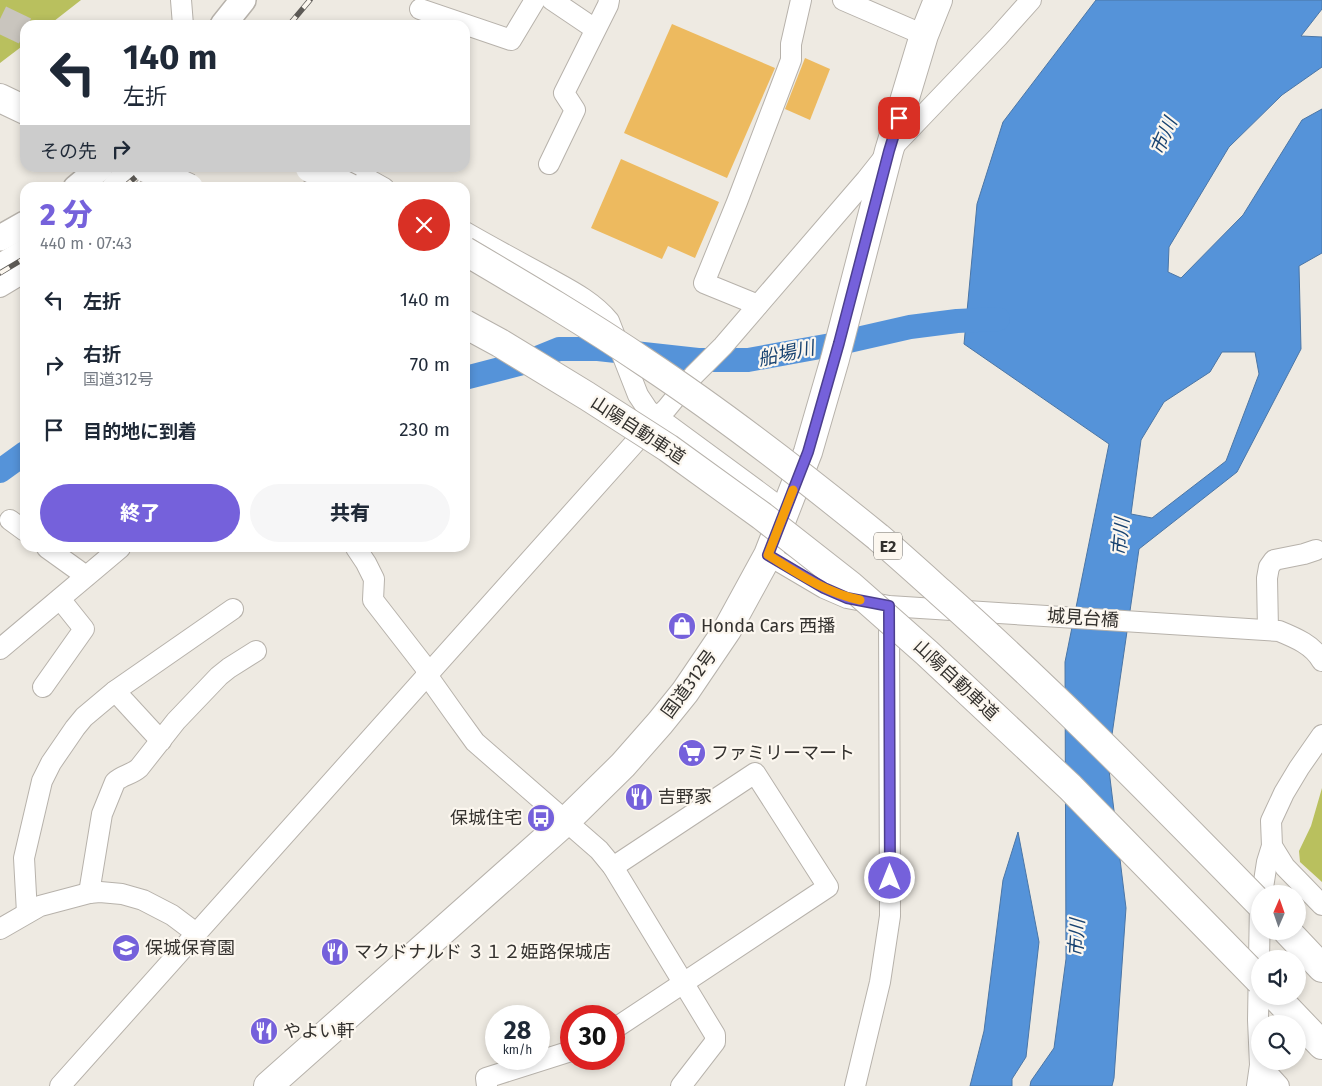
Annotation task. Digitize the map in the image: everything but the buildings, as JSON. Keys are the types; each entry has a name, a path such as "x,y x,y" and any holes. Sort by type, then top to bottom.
{"highway":[{"name":"国道312号","path":"268,1086 565,822 623,765 685,692 727,630 768,555 808,452 835,359 889,151 924,36 938,0"},
{"path":"0,98 20,108"},
{"path":"155,172 176,182"},
{"path":"318,172 338,182"},
{"name":"E2","path":"470,254 646,362 728,420 880,539 1046,689 1251,895"},
{"name":"山陽自動車道","path":"470,327 587,396 668,448 762,516 850,585 927,653 1070,787 1251,971"},
{"path":"1296,940 1322,968"},
{"path":"1284,1005 1322,1046"}],"main road":[{"path":"227,20 243,0"},
{"path":"83,182 95,172"},
{"path":"0,238 20,227"}],"street":[{"path":"181,0 183,20"},
{"path":"470,27 511,40 535,0"},
{"path":"552,0 595,29"},
{"path":"549,164 575,110 564,93 609,0"},
{"path":"758,305 704,283 791,60 791,44 801,0"},
{"path":"843,0 924,36"},
{"path":"60,1086 667,408 694,375 723,346 889,151 1031,0"},
{"path":"419,11 448,20"},
{"path":"116,182 125,172"},
{"path":"152,182 163,172"},
{"path":"355,172 373,182"},
{"path":"470,235 601,311 609,321 638,395 648,410 785,511"},
{"path":"0,264 20,252"},
{"path":"0,287 20,275"},
{"path":"1268,630 1268,566 1274,560 1316,550"},
{"path":"53,552 86,576"},
{"path":"0,650 115,552"},
{"path":"359,552 374,580 373,600 425,667 427,675 475,742 599,850 613,867 716,1035 715,1042 680,1086"},
{"name":"城見台橋","path":"768,555 824,588 847,598 894,606 1279,631 1304,643 1317,652 1322,660"},
{"path":"43,687 84,629 60,599"},
{"path":"855,1086 880,982 890,916 894,606"},
{"path":"27,913 24,858 42,781 46,771 75,728 115,691 233,609"},
{"path":"89,893 102,814 114,782 135,772 176,721 219,676 256,651"},
{"path":"115,691 160,741"},
{"path":"1263,885 1272,846 1271,821 1284,793 1322,735"},
{"path":"613,867 755,773 828,887 625,1022"},
{"path":"1272,846 1285,867 1322,905"},
{"path":"0,929 40,906 89,893 100,892 122,894 143,900 172,915 196,933"},
{"path":"1258,1015 1259,940"},
{"path":"488,1086 486,1078 560,1054"},
{"path":"1258,1086 1260,1070"},
{"path":"1265,1070 1279,1086"}],"green space":[{"path":"0,0 81,0 55,20 20,20 20,48 0,63"},
{"path":"1322,788 1322,882 1300,862 1299,851 1311,826"}],"water":[{"name":"市川","path":"1096,0 1322,0 1322,9 1301,36 1322,37 1322,67 1282,95 1229,147 1169,247 1168,272 1181,278 1243,215 1302,120 1322,109 1322,253 1299,266 1301,349 1237,472 1139,549 1108,762 1126,908 1112,1086 1030,1086 1031,1081 1054,1048 1066,959 1065,662 1109,444 964,344 977,204 1003,122","holes":["1222,352 1255,352 1259,374 1226,461 1152,518 1131,514 1141,440 1164,402 1210,372"]},
{"path":"1018,832 1039,942 1026,1057 1012,1079 1012,1086 970,1086 984,1031 1003,880"}],"waterway":[{"name":"船場川","path":"470,377 527,362 559,349 598,349 698,360 748,360 831,345 910,327 957,321 998,319"},
{"name":"船場川","path":"0,471 20,457"}],"tunnel":[{"path":"0,19 20,29"}],"railway":[{"path":"293,20 310,0"},
{"path":"130,182 141,172"},
{"path":"0,273 20,261"}],"slow traffic":[{"path":"793,490 768,555 824,588 847,598 860,600"}],"place":[{"name":"Honda Cars 西播","path":"682,626"},
{"name":"ファミリーマート","path":"692,753"},
{"name":"吉野家","path":"639,797"},
{"name":"保城住宅","path":"541,818"},
{"name":"保城保育園","path":"126,948"},
{"name":"マクドナルド ３１２姫路保城店","path":"335,952"},
{"name":"やよい軒","path":"264,1031"}],"route":[{"path":"890,878 889,606 847,598 824,588 768,555 808,452 899,118"}]}
